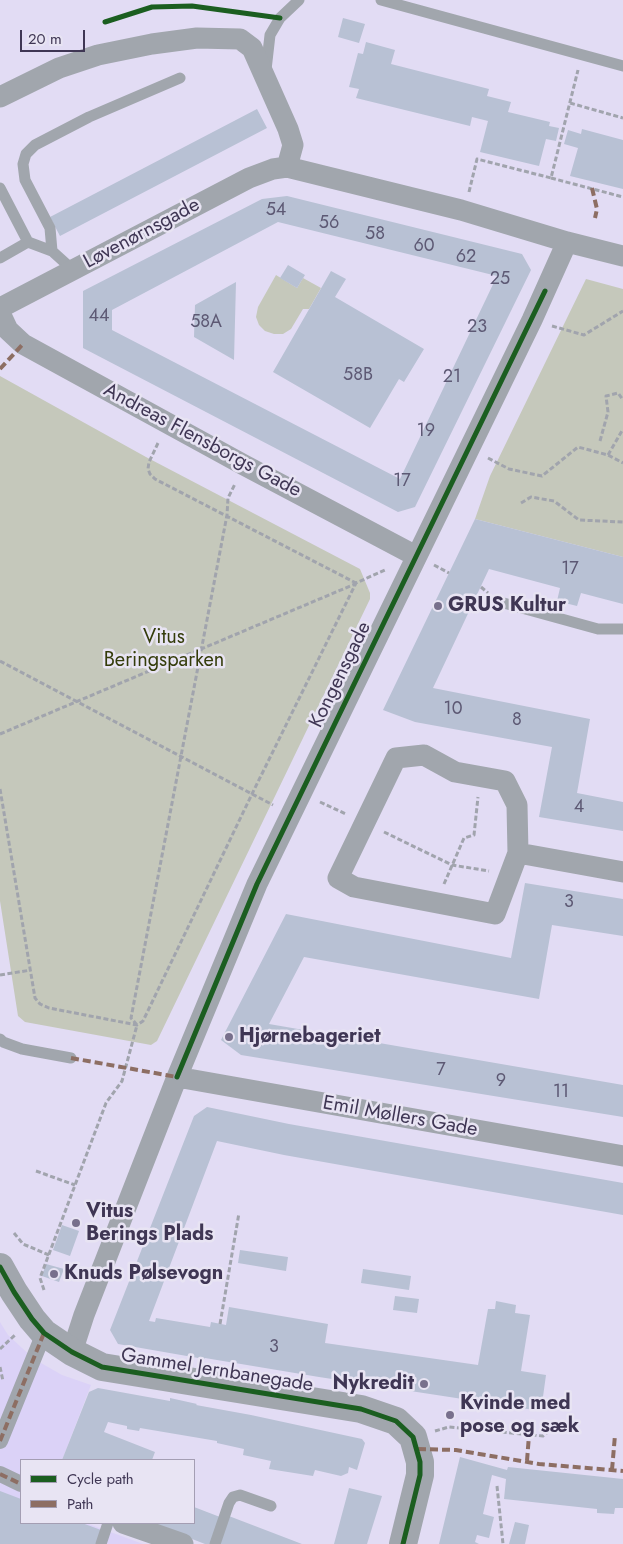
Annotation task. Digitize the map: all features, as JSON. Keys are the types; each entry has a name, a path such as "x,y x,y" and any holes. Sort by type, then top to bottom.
{"street":[{"path":"0,97 59,68 98,55 152,44 197,38 240,39 252,48 288,129 293,145 287,167"},
{"name":"Løvenørnsgade","path":"0,308 250,178 287,167 464,212 623,256"},
{"name":"Kongensgade","path":"178,1077 258,884 302,793 408,551 532,320 567,242"},
{"name":"Andreas Flensborgs Gade","path":"0,313 8,330 23,344 244,466 408,551"},
{"path":"424,755 454,772 480,777 505,781 517,804 518,853 495,914 354,886 338,878 396,758 424,755"},
{"path":"518,853 623,872"},
{"path":"0,1267 14,1292 38,1326 72,1352 84,1315 178,1077"},
{"name":"Emil Møllers Gade","path":"178,1077 623,1156"},
{"path":"0,1441 38,1326"},
{"name":"Gammel Jernbanegade","path":"72,1352 102,1367 361,1410 396,1421 413,1437"},
{"path":"403,1544 420,1475 420,1462 413,1437"},
{"path":"0,1474 20,1484"},
{"path":"126,1524 183,1544"}],"lane":[{"path":"266,78 270,35 280,18 299,0"},
{"path":"381,0 623,66"},
{"path":"52,250 50,228 25,180 23,164 26,154 35,146 89,117 180,78"},
{"path":"0,188 28,242 52,250 73,270"},
{"path":"0,258 28,242"},
{"path":"500,602 598,629 623,629"},
{"path":"0,1039 22,1049 71,1058"},
{"path":"215,1544 229,1503 233,1497 240,1495 271,1506"},
{"path":"101,1544 108,1524"}],"path":[{"path":"551,178 582,55"},
{"path":"570,103 623,118"},
{"path":"464,212 476,159 623,196"},
{"path":"532,320 584,335 623,311"},
{"path":"600,441 608,412 606,396 618,393 623,400"},
{"path":"167,424 149,462 148,470 155,479 356,584"},
{"path":"608,455 623,429"},
{"path":"504,466 509,469 542,476 578,447 608,455 623,463"},
{"path":"137,1025 131,1018 227,515 228,498 244,466"},
{"path":"521,504 531,497 554,501 579,520 623,522"},
{"path":"0,734 356,584 388,569 408,551"},
{"path":"0,1349 38,1326 49,1305 40,1278 106,1103 122,1081 137,1025 143,1021 356,584"},
{"path":"0,661 292,814"},
{"path":"438,903 464,838 474,835 480,777"},
{"path":"0,789 35,998 40,1004 49,1008 137,1025"},
{"path":"302,793 452,865 510,875"},
{"path":"0,975 31,970"},
{"path":"36,1171 75,1185"},
{"path":"220,1324 239,1213"},
{"path":"14,1233 22,1244 48,1254"},
{"path":"413,1437 449,1427 543,1436 553,1428"},
{"path":"497,1486 503,1544"}],"shaded area":[{"path":"0,1322 8,1335 34,1359 62,1375 91,1385 62,1459 20,1459 20,1524 89,1524 143,1544 0,1544"}],"green space":[{"path":"276,275 297,288 303,278 321,288 309,309 303,309 291,329 283,334 265,331 259,325 256,317 258,307"},
{"path":"586,279 623,289 623,557 475,519 490,476"},
{"name":"Vitus Beringsparken","path":"0,376 146,457 360,569 370,593 370,599 157,1041 151,1045 25,1022 18,1016 0,901"}],"building":[{"path":"343,18 365,24 359,43 338,37"},
{"path":"366,42 395,50 391,64 489,89 487,96 511,102 508,112 550,122 549,126 559,128 556,141 546,139 539,166 480,152 488,121 472,117 470,126 356,98 359,89 349,87 358,53 363,54"},
{"path":"257,109 267,128 60,236 50,217"},
{"path":"582,129 623,140 623,189 570,176 578,148 564,144 568,130 581,134"},
{"path":"287,196 522,254 531,270 415,507 398,512 83,348 83,291 262,199","holes":["278,222 497,276 400,479 112,330 112,310"]},
{"path":"288,265 305,275 297,288 280,278"},
{"path":"331,271 346,279 335,297 424,349 404,382 399,379 370,428 273,372"},
{"path":"236,282 234,360 194,337 195,305"},
{"path":"475,519 623,557 623,604 581,593 577,606 557,601 560,588 489,569 433,688 590,719 577,793 623,802 623,831 539,817 552,747 415,722 383,710"},
{"path":"525,883 623,899 623,936 552,925 539,999 304,957 269,1024 623,1085 623,1117 241,1055 221,1040 286,914 511,958"},
{"path":"207,1107 289,1124 623,1183 623,1215 284,1155 217,1141 149,1321 155,1322 156,1318 210,1327 211,1322 226,1325 229,1307 328,1324 325,1343 478,1365 488,1309 495,1309 496,1301 516,1305 515,1313 530,1315 521,1371 546,1375 541,1411 118,1344 110,1330 194,1116"},
{"path":"62,1225 79,1231 70,1256 53,1250"},
{"path":"240,1250 288,1257 286,1271 238,1263"},
{"path":"46,1264 64,1269 59,1282 42,1276"},
{"path":"363,1269 411,1276 409,1290 361,1283"},
{"path":"395,1296 419,1299 417,1313 393,1310"},
{"path":"98,1388 170,1401 170,1398 362,1439 365,1443 357,1470 349,1467 348,1473 341,1476 315,1470 313,1476 269,1469 271,1461 243,1455 244,1449 217,1443 217,1441 140,1428 139,1431 127,1429 127,1426 108,1422 104,1432 155,1452 152,1459 62,1459 89,1392"},
{"path":"460,1457 507,1470 508,1467 623,1479 623,1508 615,1508 614,1514 597,1513 597,1509 504,1499 506,1479 492,1475 483,1514 494,1517 489,1538 477,1535 475,1542 479,1544 439,1544"},
{"path":"349,1488 382,1496 367,1544 334,1544"},
{"path":"0,1491 20,1499 20,1524 85,1524 101,1530 96,1544 0,1544"},
{"path":"195,1507 220,1517 221,1513 302,1544 205,1544 154,1524 195,1524"},
{"path":"515,1522 529,1525 525,1544 509,1544"}],"marked path":[{"path":"592,188 597,209 595,218"},
{"path":"0,369 23,344"},
{"path":"71,1058 177,1077"},
{"path":"0,1441 44,1333"},
{"path":"527,1461 529,1435"},
{"path":"612,1470 615,1435"},
{"path":"418,1449 456,1450 539,1464 623,1471"},
{"path":"0,1474 20,1484"}],"cycle path":[{"path":"105,22 152,7 192,6 280,18"},
{"path":"177,1077 257,884 545,291"},
{"path":"0,1267 14,1292 44,1333 72,1352 102,1367 361,1409 396,1421 413,1437 420,1462 420,1475 403,1544"}],"place":[{"name":"GRUS Kultur","path":"438,606"},
{"name":"Hjørnebageriet","path":"229,1037"},
{"name":"Vitus Berings Plads","path":"76,1223"},
{"name":"Knuds Pølsevogn","path":"54,1274"},
{"name":"Nykredit","path":"424,1384"},
{"name":"Kvinde med pose og sæk","path":"450,1415"}]}
